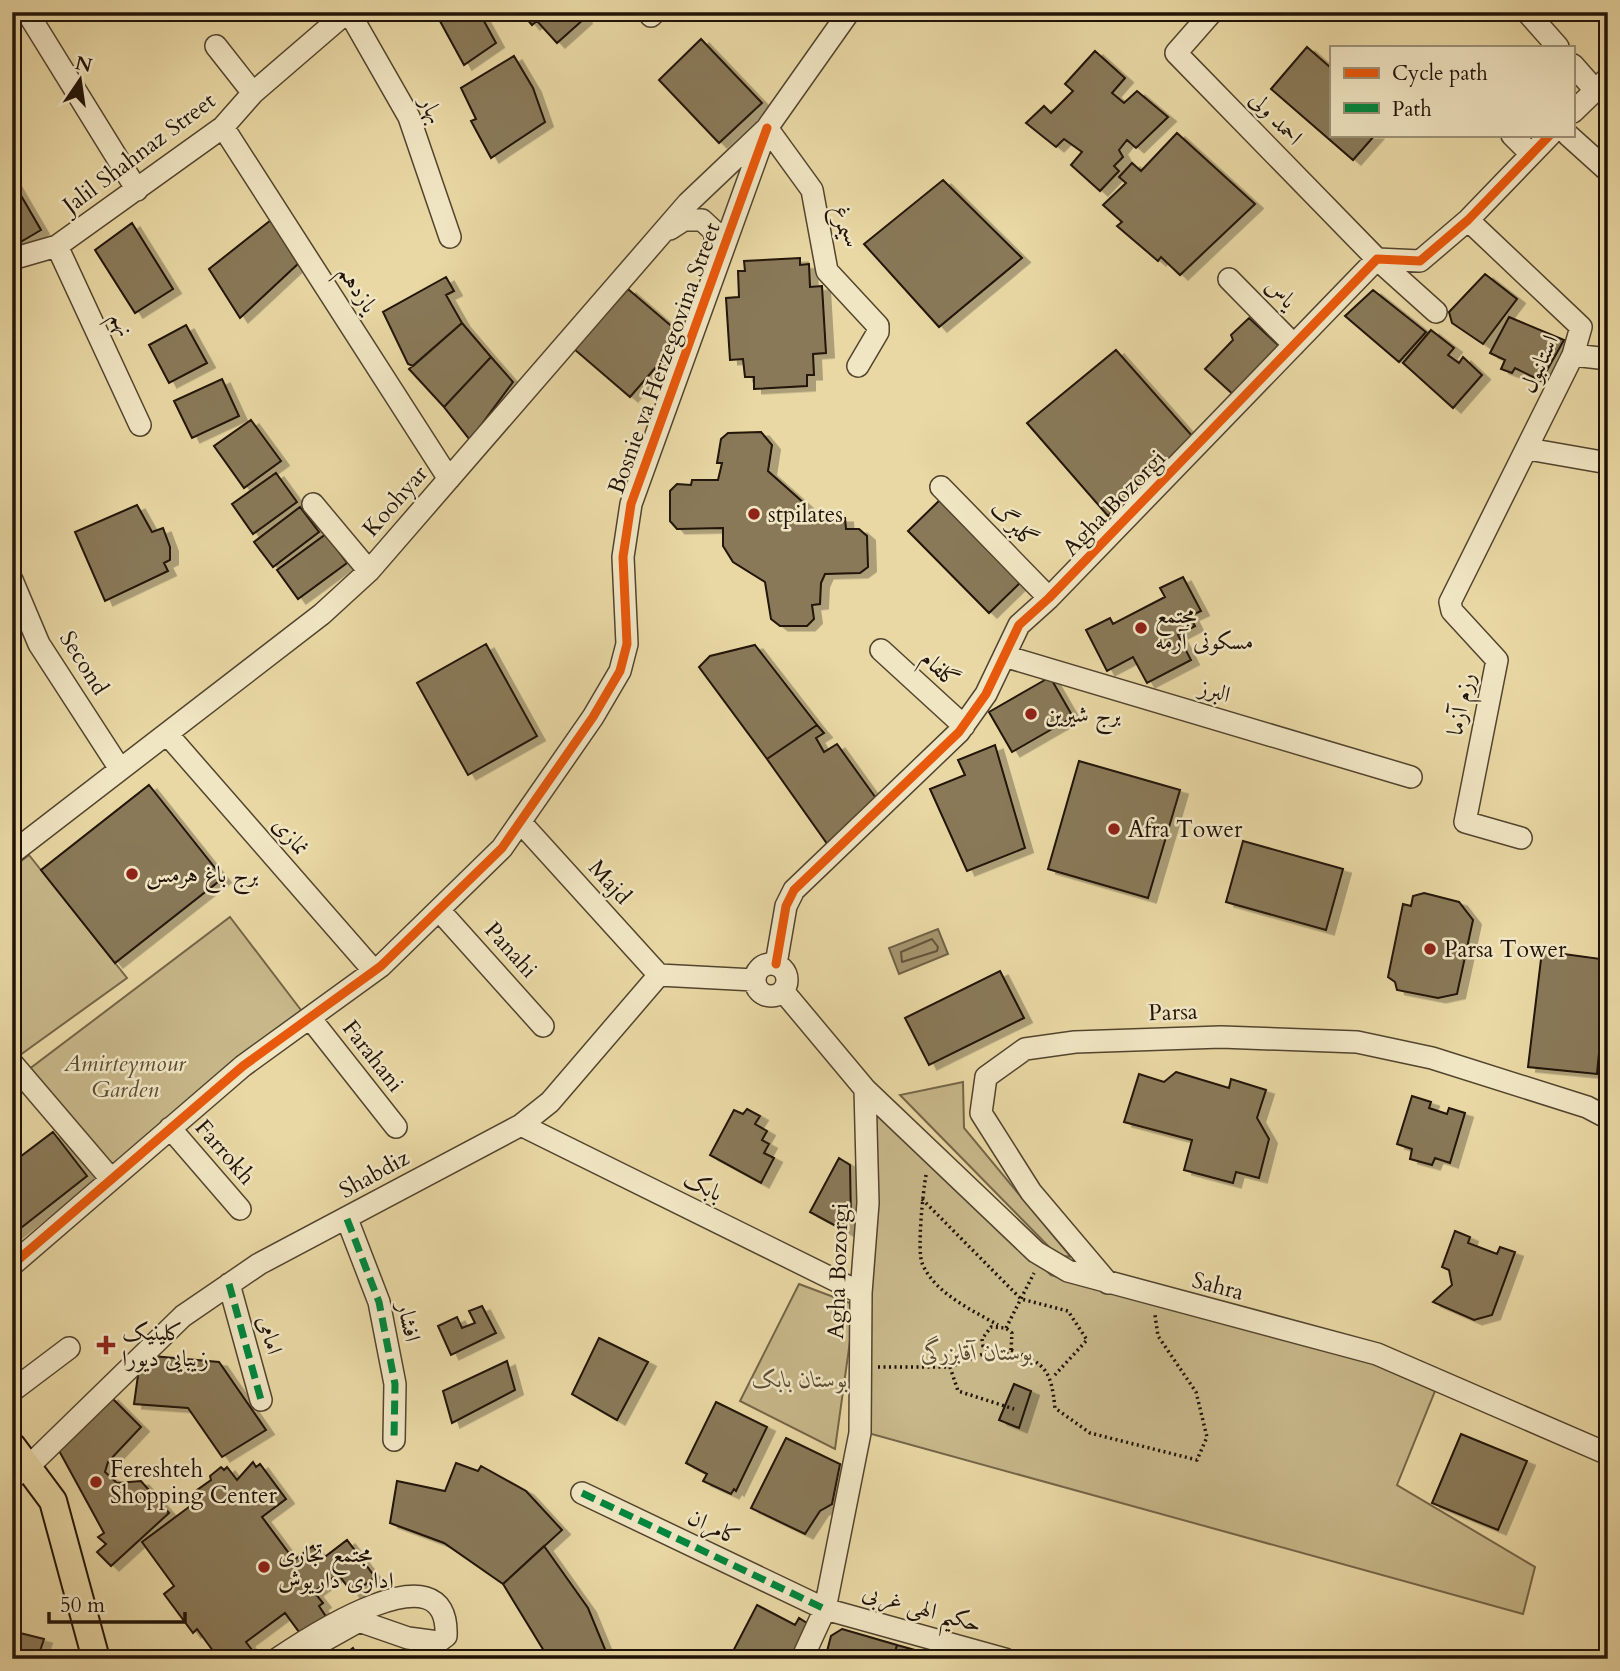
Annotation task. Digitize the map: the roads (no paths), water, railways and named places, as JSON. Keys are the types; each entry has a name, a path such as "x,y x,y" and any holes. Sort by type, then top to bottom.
{"main road":[{"path":"12,1446 20,1472 53,1501 96,1659"}],"street":[{"path":"27,12 137,190"},
{"name":"Jalil Shahnaz Street","path":"12,259 57,246 223,127 253,93 348,12"},
{"name":"بهار","path":"348,12 409,117 450,237"},
{"path":"766,128 849,12"},
{"name":"احمد ولی","path":"1212,12 1176,54 1377,259"},
{"path":"1223,12 1226,15 1229,12"},
{"path":"1527,12 1557,46"},
{"path":"216,46 253,93"},
{"path":"1574,66 1601,84 1574,111"},
{"name":"یازدهم","path":"223,127 449,479"},
{"name":"Koohyar","path":"12,853 322,614 369,571 688,203 766,128"},
{"name":"Bosnie va Herzegovina Street","path":"12,1265 243,1066 374,971 502,848 522,824 621,670 627,644 624,558 631,505 766,128"},
{"name":"سیمرغ","path":"766,128 812,190 827,271 878,326 878,332 858,366"},
{"path":"1513,136 1531,154"},
{"path":"1377,259 1420,261 1468,220 1549,136"},
{"path":"1569,136 1608,171"},
{"path":"659,237 684,220 702,220 715,232 715,271"},
{"name":"استانبول","path":"1468,220 1580,322 1581,332 1573,355 1528,449"},
{"name":"نهم","path":"57,246 140,425"},
{"path":"1377,259 1436,312"},
{"name":"Agha Bozorgi","path":"776,964 786,906 803,878 964,726 986,694 1019,625 1049,598 1377,259"},
{"name":"یاس","path":"1229,278 1294,345"},
{"path":"1573,355 1608,359"},
{"path":"1528,449 1608,463"},
{"name":"رزم آزما","path":"1521,838 1465,822 1497,660 1450,607 1528,449"},
{"name":"گلبرگ","path":"941,487 1049,598"},
{"path":"313,505 369,571"},
{"name":"Second","path":"12,580 39,644 120,769"},
{"name":"گلفام","path":"881,650 964,726"},
{"name":"البرز","path":"1004,656 1411,777"},
{"name":"نمازی","path":"168,735 374,971"},
{"name":"Majd","path":"522,824 659,975"},
{"name":"Panahi","path":"439,910 543,1026"},
{"path":"776,964 786,972 787,979 783,991 778,995 765,995 759,991 754,980 764,965 776,964"},
{"path":"659,975 754,980"},
{"name":"Shabdiz","path":"20,1472 183,1316 229,1284 259,1264 521,1125 558,1093 659,975"},
{"path":"783,991 865,1089"},
{"name":"Farahani","path":"310,1017 396,1127"},
{"name":"Parsa","path":"1108,1283 1031,1192 981,1113 986,1077 1025,1049 1075,1042 1222,1037 1357,1042 1433,1058 1587,1107 1608,1118"},
{"path":"12,1063 111,1179"},
{"name":"Agha Bozorgi","path":"802,1659 824,1609 860,1433 861,1293 868,1203 865,1089"},
{"name":"Sahra","path":"865,1089 1036,1252 1068,1272 1377,1354 1608,1454"},
{"name":"بابک","path":"521,1125 861,1293"},
{"name":"Farrokh","path":"170,1128 240,1209"},
{"name":"افشار","path":"347,1219 379,1302 395,1384 394,1440"},
{"name":"امامی","path":"229,1284 261,1400"},
{"path":"12,1391 69,1348"},
{"name":"کامران","path":"582,1493 824,1609"},
{"path":"277,1659 349,1615 388,1600 420,1595 438,1606 446,1621 446,1636 438,1642 408,1638 359,1621 291,1659"},
{"name":"حکیم الهی غربی","path":"824,1609 1005,1659"}],"water":[{"path":"938,929 948,954 899,974 889,948"}],"place":[{"name":"stpilates","path":"754,514"},
{"name":"مجتمع مسکونی آرمه","path":"1141,628"},
{"name":"برج شیرین","path":"1031,714"},
{"name":"Afra Tower","path":"1114,829"},
{"name":"برج باغ هرمس","path":"132,874"},
{"name":"Parsa Tower","path":"1430,949"},
{"name":"کلینیک زیبایی دیورا","path":"106,1345"},
{"name":"Fereshteh Shopping Center","path":"96,1482"},
{"name":"مجتمع تجاری اداری داریوش","path":"264,1567"}],"park label":[{"name":"Amirteymour Garden","path":"125,1076"},
{"name":"بوستان آقابزرگی","path":"977,1352"},
{"name":"بوستان بابک","path":"800,1379"}]}
